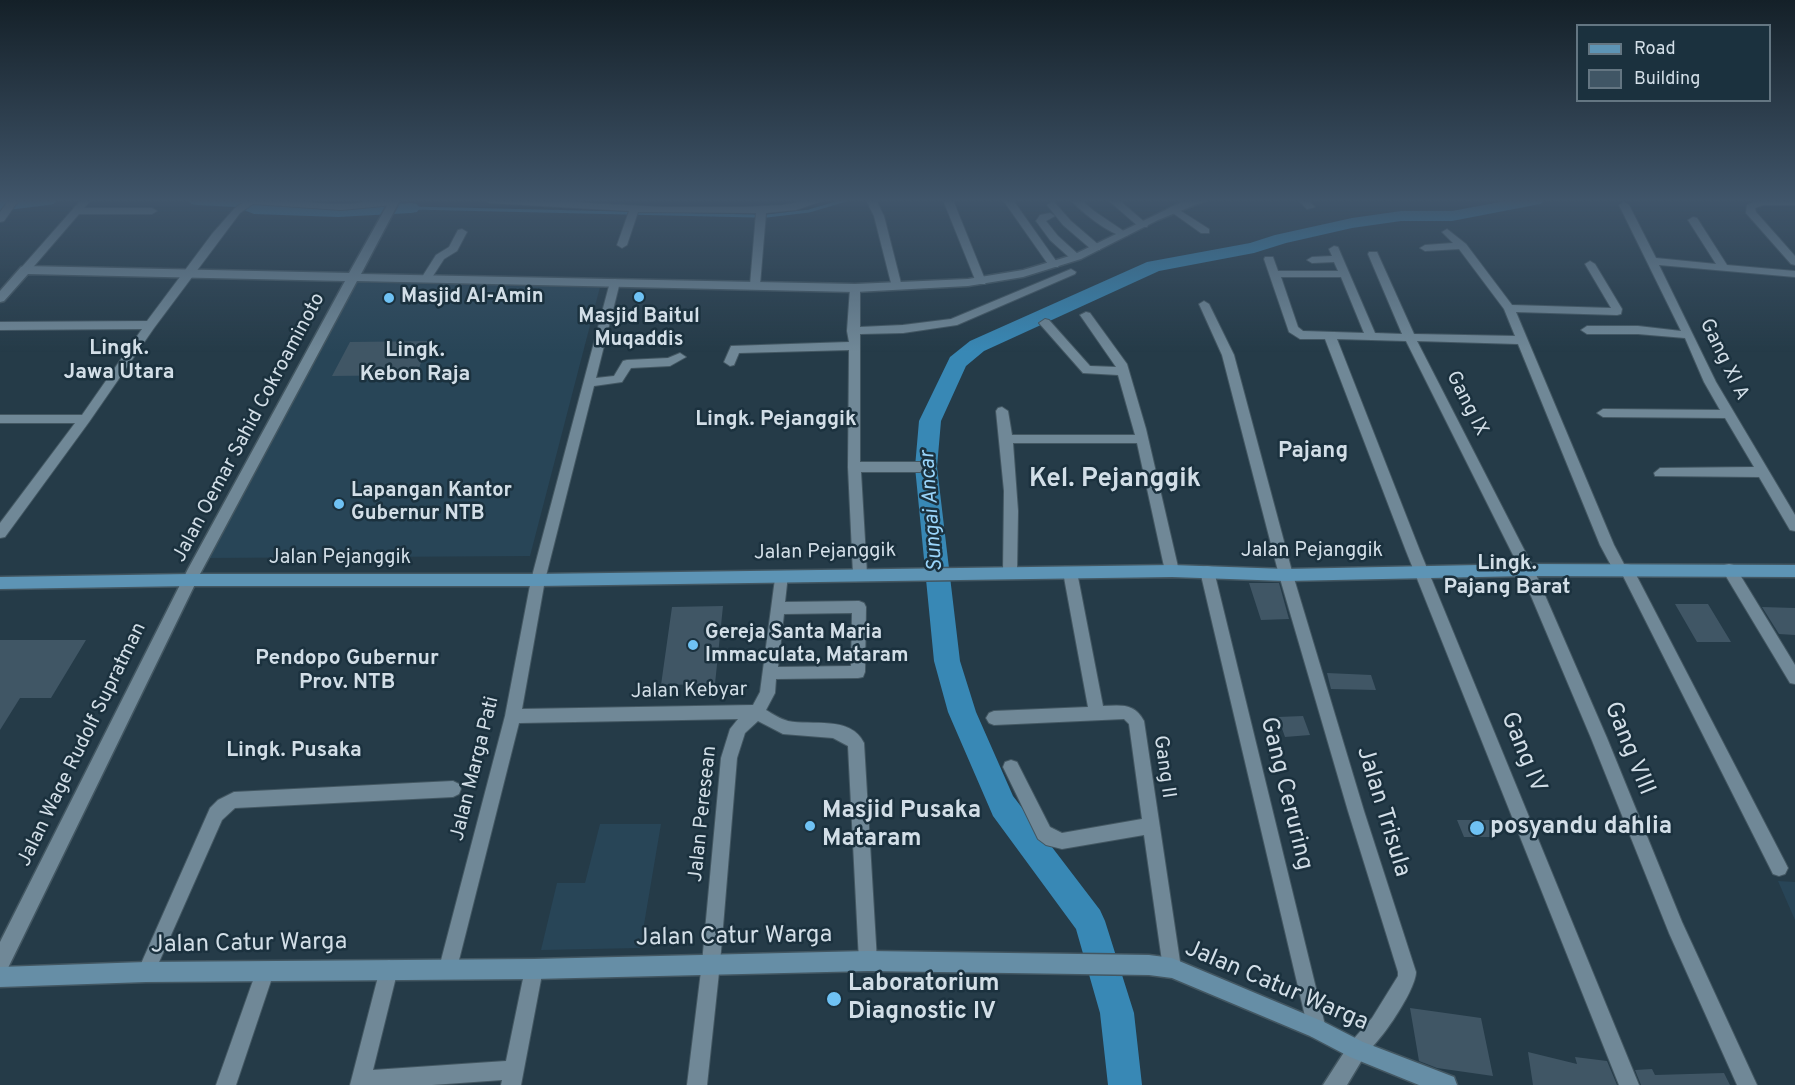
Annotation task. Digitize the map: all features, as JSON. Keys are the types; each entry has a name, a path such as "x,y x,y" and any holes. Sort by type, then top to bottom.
{"main road":[{"name":"Jalan Pejanggik","path":"0,583 189,580 538,580 1010,572 1172,571 1286,574 1623,569 1795,571"},
{"name":"Jalan Catur Warga","path":"0,977 146,972 534,969 868,961 1149,965 1173,968 1317,1029 1357,1050 1446,1085"}],"street":[{"path":"0,298 42,251"},
{"path":"0,533 206,251"},
{"name":"Jalan Oemar Sahid Cokroaminoto","path":"189,580 367,251"},
{"path":"427,277 440,257 450,251"},
{"path":"755,285 758,251"},
{"path":"888,251 897,287"},
{"path":"968,251 981,282"},
{"path":"1044,251 1054,265"},
{"path":"1068,251 1075,257"},
{"path":"25,270 354,275 855,288 981,282 1054,265 1090,251"},
{"path":"1466,251 1509,308 1607,545 1623,569 1779,868"},
{"name":"Gang XI A","path":"1647,251 1728,414 1795,526"},
{"path":"1712,251 1722,267"},
{"path":"1312,260 1335,254 1371,338"},
{"name":"Gang IX","path":"1373,254 1410,338 1527,570"},
{"path":"1269,259 1293,329 1300,335 1523,340"},
{"path":"1652,261 1795,274"},
{"path":"1509,308 1617,312 1590,264"},
{"path":"853,331 903,329 953,322 1071,272"},
{"path":"1275,274 1344,274"},
{"name":"Jalan Marga Pati","path":"448,968 513,716 538,580 615,282"},
{"path":"855,288 854,467 860,574"},
{"name":"Jalan Trisula","path":"1204,304 1228,355 1286,574 1356,811 1407,972 1407,978 1389,1011 1366,1042 1357,1050"},
{"path":"1086,315 1113,351 1123,371 1134,405 1172,571"},
{"path":"1045,323 1088,370 1123,371"},
{"path":"0,326 150,326"},
{"path":"1587,330 1638,330 1689,335"},
{"name":"Gang IV","path":"1330,337 1367,437 1629,1085"},
{"path":"730,363 735,349 854,346"},
{"path":"589,383 618,379 627,364 669,362 680,357"},
{"path":"1002,411 1007,439 1010,572"},
{"path":"1603,413 1728,414"},
{"path":"0,419 85,419"},
{"path":"1007,439 1141,440"},
{"path":"854,467 920,467"},
{"path":"1660,473 1764,472"},
{"path":"1729,569 1795,678"},
{"name":"Gang VIII","path":"1527,570 1599,738 1674,927 1745,1081"},
{"path":"994,718 1096,713 1070,572"},
{"name":"Gang Ceruring","path":"1207,572 1317,1029"},
{"name":"Jalan Peresean","path":"697,1085 711,963 729,758 738,729 757,712 767,693 781,575"},
{"name":"Jalan Wage Rudolf Supratman","path":"0,963 189,580"},
{"path":"770,673 858,672 859,607 778,608"},
{"name":"Jalan Kebyar","path":"513,716 757,712 787,728 841,732 856,743 868,961"},
{"name":"Gang II","path":"1096,713 1128,712 1136,721 1173,968"},
{"path":"1011,767 1044,833 1052,839 1062,841 1150,826"},
{"path":"146,972 216,814 224,805 234,800 453,789"},
{"path":"389,969 360,1082 512,1077 534,969"},
{"path":"226,1085 265,972"},
{"path":"1334,1085 1357,1050"}],"shaded area":[{"path":"358,279 600,287 530,556 206,558"},
{"path":"600,824 661,824 640,948 541,950 557,883 585,883"},
{"path":"1778,881 1795,882 1795,920"}],"building":[{"path":"430,341 416,375 332,376 350,342"},
{"path":"1249,583 1279,583 1289,619 1261,620"},
{"path":"1675,604 1708,604 1731,642 1697,642"},
{"name":"Gereja Santa Maria Immaculata, Mataram","path":"723,606 715,684 661,685 672,607"},
{"path":"1762,607 1795,608 1795,635 1779,634"},
{"path":"0,640 86,640 51,698 20,698 0,730"},
{"path":"1327,673 1371,675 1376,690 1331,689"},
{"path":"1303,716 1310,735 1285,737 1278,717"},
{"name":"posyandu dahlia","path":"1457,820 1490,820 1496,837 1464,837"},
{"path":"1410,1008 1481,1018 1493,1076 1437,1068 1419,1061"},
{"path":"1528,1052 1577,1064 1575,1057 1607,1061 1617,1085 1533,1085"},
{"path":"1652,1069 1655,1075 1724,1073 1730,1085 1641,1085 1635,1070"}],"waterway":[{"name":"Sungai Ancar","path":"1125,1085 1117,1013 1089,921 1003,806 962,712 947,661 926,467 930,421 957,362 977,346 1154,266 1239,251"}],"place":[{"name":"Masjid Baitul Muqaddis","path":"639,297"},
{"name":"Masjid Al-Amin","path":"389,298"},
{"name":"Lapangan Kantor Gubernur NTB","path":"339,504"},
{"name":"Gereja Santa Maria Immaculata, Mataram","path":"693,645"},
{"name":"Masjid Pusaka Mataram","path":"810,826"},
{"name":"posyandu dahlia","path":"1477,828"},
{"name":"Laboratorium Diagnostic IV","path":"834,999"}],"district":[{"name":"Lingk. Jawa Utara","path":"119,362"},
{"name":"Lingk. Kebon Raja","path":"415,364"},
{"name":"Lingk. Pejanggik","path":"776,421"},
{"name":"Pajang","path":"1313,453"},
{"name":"Kel. Pejanggik","path":"1115,481"},
{"name":"Lingk. Pajang Barat","path":"1507,577"},
{"name":"Pendopo Gubernur Prov. NTB","path":"347,672"},
{"name":"Lingk. Pusaka","path":"294,752"}]}
